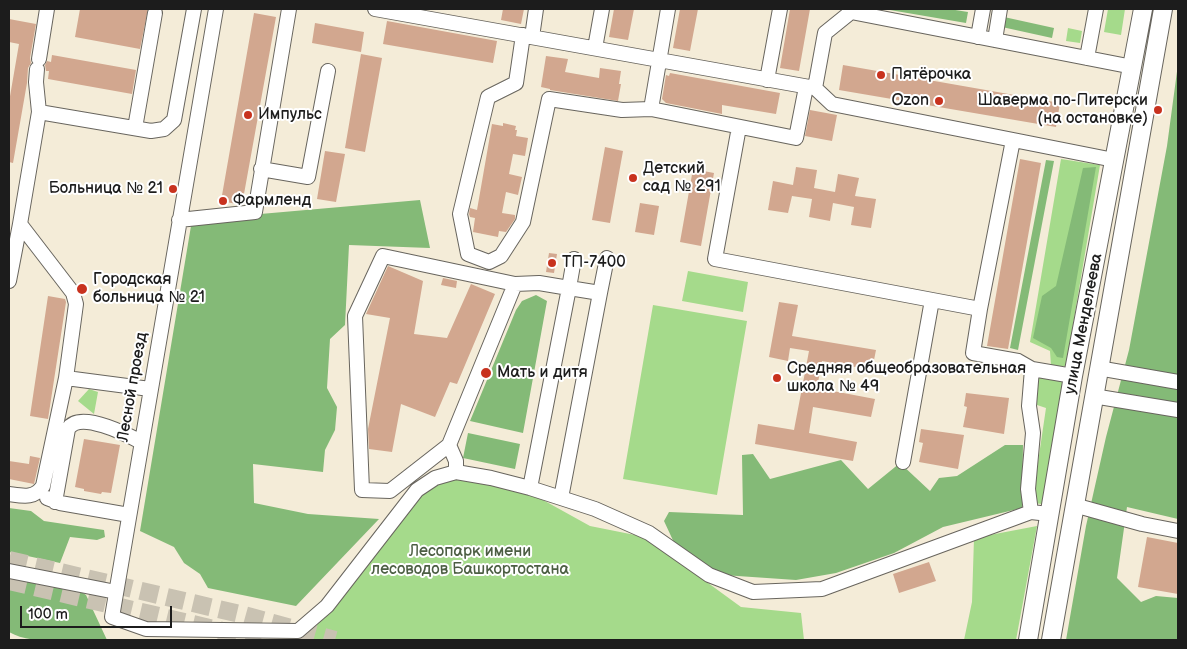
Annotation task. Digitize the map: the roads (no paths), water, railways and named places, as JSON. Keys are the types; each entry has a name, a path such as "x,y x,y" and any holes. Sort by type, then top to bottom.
{"main road":[{"name":"улица Менделеева","path":"1028,640 1074,376 1143,9"},
{"name":"улица Менделеева","path":"1051,640 1163,9"},
{"path":"1133,67 1152,71"}],"street":[{"path":"9,281 39,112 36,82 46,9"},
{"path":"39,112 150,131 164,129 174,120 194,9"},
{"name":"Лесной проезд","path":"216,9 112,617 146,629 297,636"},
{"path":"179,220 254,212 289,9"},
{"path":"375,9 810,88 832,104 1114,160"},
{"path":"536,9 527,36 516,83 488,97 460,214 468,254 489,262 501,256 524,222 549,99 622,110 651,109 796,138 824,32 851,11 1133,67"},
{"path":"595,48 602,9"},
{"path":"651,109 668,9"},
{"path":"767,80 780,9"},
{"path":"978,37 983,9"},
{"path":"995,40 1000,9"},
{"path":"1087,58 1096,9"},
{"path":"135,128 155,13"},
{"path":"261,169 308,177 328,71"},
{"path":"738,126 715,259 980,309"},
{"path":"1013,140 973,353 1018,361 1032,369 1074,376"},
{"path":"9,494 30,496 38,493 43,486 66,378 76,304 73,293 20,224"},
{"path":"515,284 449,445 390,491 362,490 355,316 383,256 515,284 539,283 600,293"},
{"path":"561,498 607,258"},
{"path":"530,488 574,259"},
{"path":"903,462 932,300"},
{"path":"1098,368 1178,382"},
{"path":"1031,512 1028,489 1033,433 1029,406 1032,369"},
{"path":"66,378 150,390"},
{"path":"1093,396 1178,410"},
{"path":"55,502 68,429 73,423 80,422 110,427 141,442"},
{"path":"449,445 456,461 456,472"},
{"path":"297,636 327,606 417,490 435,478 456,472 491,478 530,488 595,509 649,532 709,575 753,592 822,588 1031,512 1050,514"},
{"path":"38,493 55,502 129,515"},
{"path":"1074,506 1142,524 1178,531"},
{"path":"9,571 116,592"}],"tunnel":[{"path":"9,560 244,615 335,640"},
{"path":"9,581 261,640"}],"place":[{"name":"Пятёрочка","path":"881,75"},
{"name":"Ozon","path":"939,101"},
{"name":"Шаверма по-Питерски (на остановке)","path":"1158,110"},
{"name":"Импульс","path":"248,115"},
{"name":"Детский сад № 291","path":"633,178"},
{"name":"Больница № 21","path":"173,189"},
{"name":"Фармленд","path":"223,201"},
{"name":"ТП-7400","path":"552,263"},
{"name":"Городская больница № 21","path":"82,289"},
{"name":"Мать и дитя","path":"486,373"},
{"name":"Средняя общеобразовательная школа № 49","path":"777,378"}],"park label":[{"name":"Лесопарк имени лесоводов Башкортостана","path":"470,561"}]}
